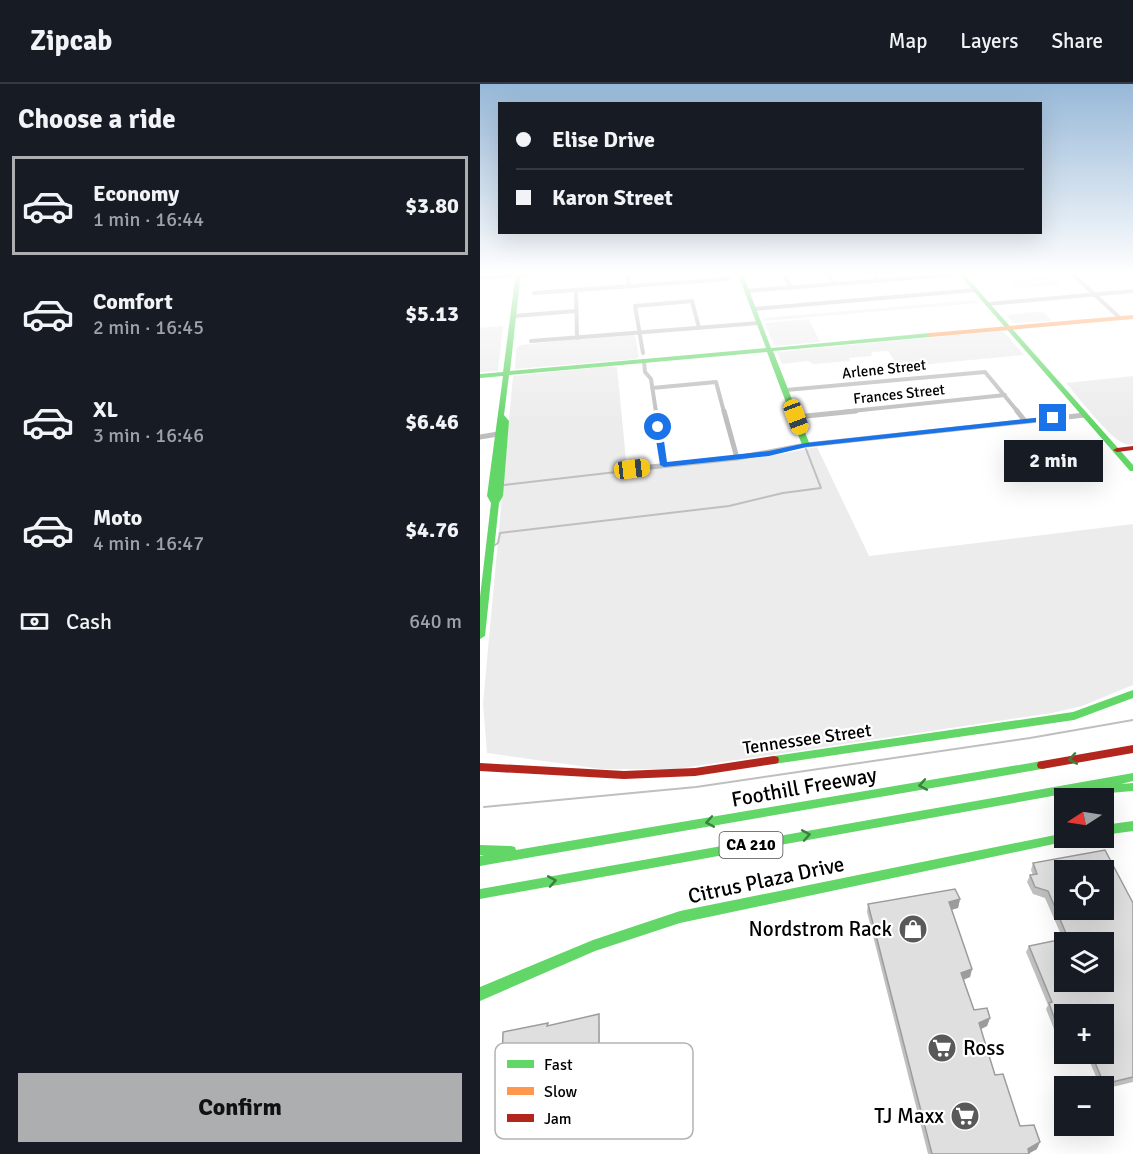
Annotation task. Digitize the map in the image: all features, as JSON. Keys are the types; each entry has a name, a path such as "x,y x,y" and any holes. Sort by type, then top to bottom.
{"main road":[{"path":"495,503 491,496 498,434 503,417 513,322"},
{"path":"1003,322 1133,469"},
{"path":"480,376 643,357 769,350 1076,322"},
{"path":"759,323 806,445"},
{"path":"480,635 495,503 499,496 506,421 503,417"},
{"path":"498,434 502,437 500,458 502,461"},
{"path":"1117,450 1133,448"},
{"name":"Tennessee Street","path":"480,767 624,776 695,772 1047,721 1091,711 1133,694"},
{"name":"Foothill Freeway","path":"483,855 527,853 1133,749"},
{"path":"1009,799 1133,777"},
{"path":"1009,799 1133,787"},
{"name":"CA 210","path":"480,894 1009,799"},
{"path":"1114,829 1133,826"},
{"name":"Citrus Plaza Drive","path":"480,994 595,944 656,922 710,909 1054,840"}],"street":[{"path":"576,322 577,338"},
{"path":"636,322 652,388 664,465"},
{"path":"697,322 699,328"},
{"path":"531,342 759,323"},
{"name":"Arlene Street","path":"786,390 985,372 1005,395"},
{"path":"652,388 716,382 737,458"},
{"path":"1005,395 1025,421"},
{"name":"Frances Street","path":"796,417 1005,395"},
{"path":"632,469 737,458 806,445 1085,415"},
{"path":"480,435 498,434"}],"shaded area":[{"path":"810,322 820,342 774,346 765,323"},
{"path":"503,326 498,371 480,372 480,328"},
{"path":"1000,331 1005,333 1024,355 899,367 888,351 872,352 871,356 849,358 850,361 814,364 808,361 782,364 777,352"},
{"path":"635,335 639,357 636,359 515,369 516,349 520,345"},
{"path":"617,367 627,471 770,456 817,447 869,556 1133,524 1133,685 1082,706 1052,713 676,769 601,769 487,753 483,704 513,376"},
{"path":"1133,376 1133,444 1128,445 1110,433 1066,383"}],"building":[{"path":"1105,850 1110,860 1054,860 1054,905 1048,891 1035,887 1030,875 1037,874 1033,863"},
{"path":"1114,867 1133,903 1133,1077 1114,1082 1114,1076 1101,1076 1096,1064 1114,1064 1114,1004 1054,1004 1054,1017 1049,1003 1052,1002 1029,946 1054,941 1054,992 1114,992 1114,932 1065,932 1060,920 1114,920"},
{"path":"955,889 960,899 949,902 972,969 961,973 974,1010 987,1008 990,1018 979,1023 995,1075 1003,1074 1020,1126 1034,1125 1040,1142 1028,1149 1029,1154 932,1154 868,904"},
{"path":"599,1014 599,1043 503,1043 503,1032 548,1023 547,1026"}],"waterway":[{"path":"495,545 498,543 500,533 729,506 783,493 821,488 806,449"},
{"path":"504,485 625,471"},
{"path":"484,807 696,787 1030,738 1133,720"}],"traffic: fast":[{"path":"495,503 491,496 513,322"},
{"path":"758,322 806,445"},
{"path":"1003,322 1133,469"},
{"path":"480,376 930,335"},
{"path":"480,636 495,503 499,496 506,421 503,417"},
{"path":"774,760 1074,716 1133,694"},
{"path":"480,861 1042,765"},
{"path":"480,894 1133,777"},
{"path":"1114,789 1133,787"},
{"path":"1114,829 1133,826"},
{"path":"480,994 593,946 680,917 1054,840"},
{"path":"480,850 511,851"}],"traffic: slow":[{"path":"930,335 1077,322"}],"traffic: jam":[{"path":"1117,450 1133,448"},
{"path":"1042,765 1133,749"},
{"path":"480,767 624,775 695,772 774,760"}],"place":[{"name":"Nordstrom Rack","path":"913,929"},
{"name":"Ross","path":"942,1048"},
{"name":"TJ Maxx","path":"965,1116"}],"route":[{"path":"658,427 664,465 737,458 806,445 1053,418"}]}
